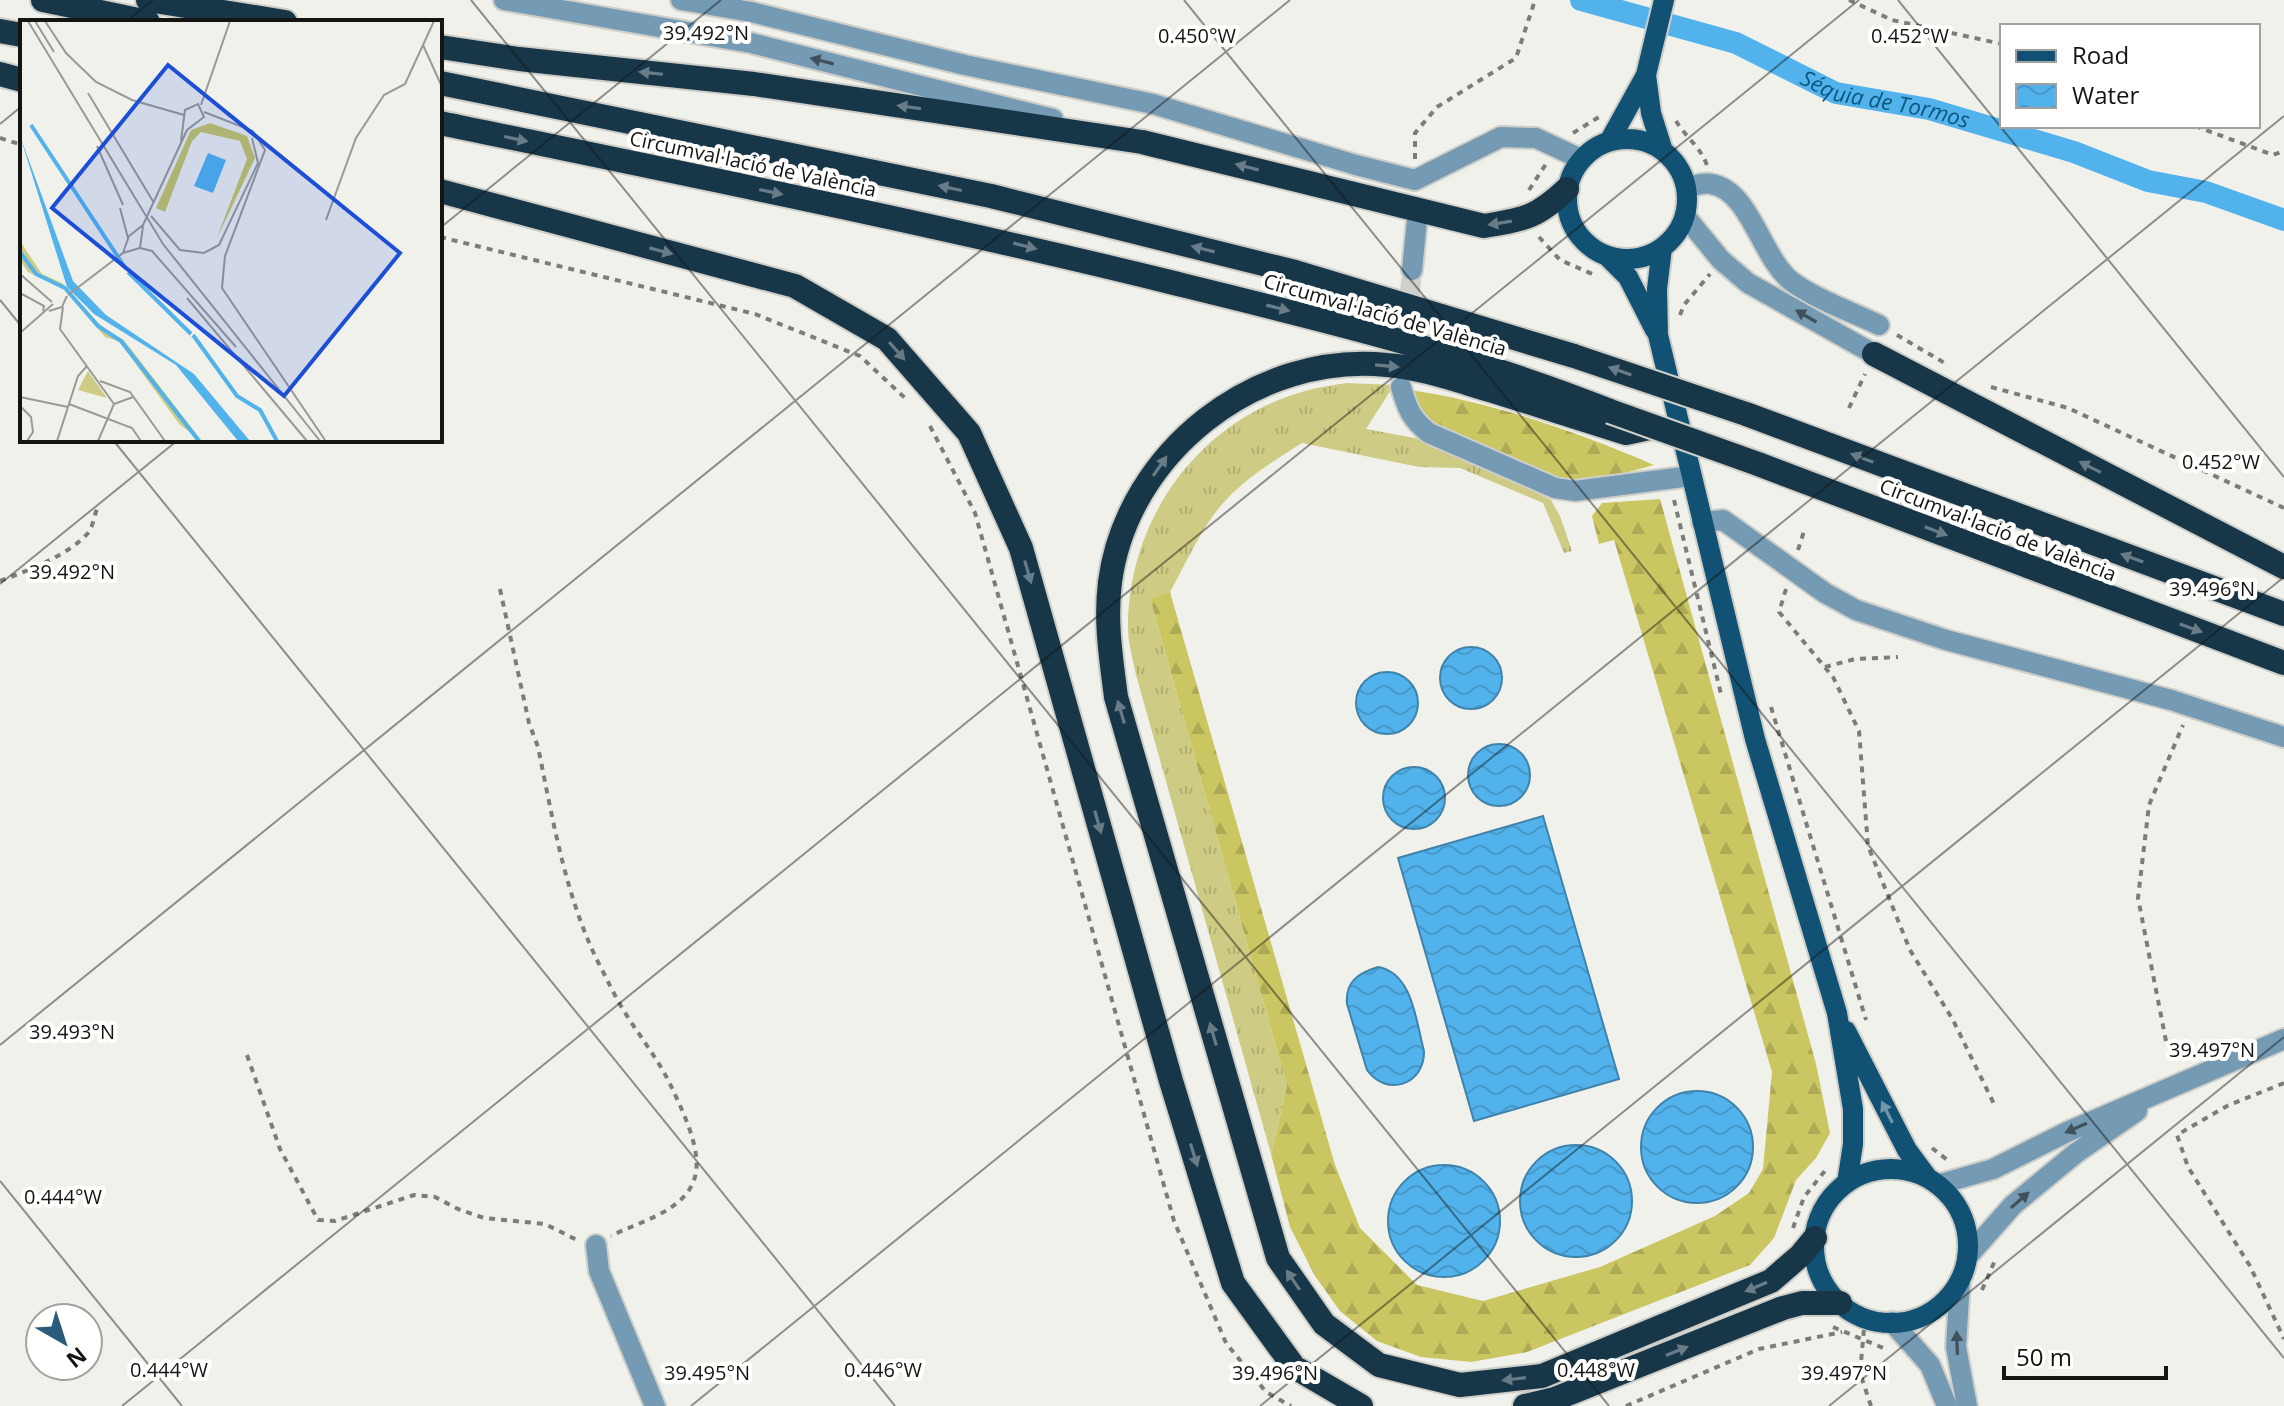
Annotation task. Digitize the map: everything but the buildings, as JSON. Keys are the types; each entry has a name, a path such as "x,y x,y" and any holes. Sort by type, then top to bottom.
{"highway":[{"path":"43,0 138,20"},
{"path":"148,0 273,20"},
{"path":"0,31 20,35"},
{"path":"442,47 519,59 754,84 1142,142 1484,226 1527,219 1547,209 1567,189"},
{"path":"0,74 20,79"},
{"name":"Circumval·lació de València","path":"442,83 991,196 1295,272 1574,356 1746,414 2284,614"},
{"name":"Circumval·lació de València","path":"442,123 994,239 1279,308 1443,355 1607,418 1654,427 1758,464 2284,663"},
{"path":"442,192 795,286 887,339 969,433 1021,548 1171,1081 1233,1283 1294,1367 1361,1406"},
{"path":"1874,354 2284,567"},
{"path":"1607,418 1386,364 1322,366 1263,384 1207,418 1162,459 1125,523 1110,581 1108,617 1116,697 1278,1258 1324,1324 1379,1365 1460,1385 1542,1376 1771,1281 1815,1238"},
{"path":"1525,1406 1555,1399 1783,1308 1802,1303 1840,1303"}],"main road":[{"path":"1610,140 1646,75 1664,0"},
{"path":"1608,257 1627,260 1646,257 1677,234 1685,216 1687,187 1682,172 1662,148 1651,113 1646,75"},
{"path":"1658,335 1628,277 1608,257 1593,249 1576,230 1567,206 1567,189 1581,159 1610,140 1627,138 1662,148"},
{"path":"1662,248 1657,289 1658,335 1681,478 1702,522 1755,739 1837,1013 1853,1109 1853,1144 1847,1183"},
{"path":"1837,1013 1907,1150 1950,1195 1965,1224 1967,1257 1960,1280 1948,1297 1932,1311 1913,1319 1892,1322 1865,1318 1840,1303 1817,1269 1814,1251 1820,1217 1831,1198 1847,1183 1866,1173 1887,1169 1908,1171 1934,1181"}],"street":[{"path":"504,0 751,43 1142,142"},
{"path":"681,0 751,12 965,65 1153,104 1415,180 1501,137 1536,138 1581,159"},
{"path":"1687,187 1711,183 1730,191 1743,207 1772,258 1793,282 1879,325"},
{"path":"1412,270 1418,210"},
{"path":"1685,216 1721,260 1748,283 1874,354"},
{"path":"1401,387 1407,410 1415,422 1429,433 1555,488 1575,491 1681,478"},
{"path":"1702,522 1723,520 1825,593 1856,610 1946,640 2191,706 2284,737"},
{"path":"1934,1181 1993,1169 2067,1132 2284,1039"},
{"path":"1967,1257 2013,1205 2076,1153 2174,1086"},
{"path":"596,1245 599,1271 655,1406"},
{"path":"1960,1280 1956,1347 1967,1406"},
{"path":"1892,1322 1930,1365 1947,1406"}],"path":[{"path":"1415,180 1415,133 1437,107 1516,58 1535,0"},
{"path":"1849,0 1892,20 2000,44"},
{"path":"1605,113 1577,129 1559,148 1536,177 1523,203 1527,219 1560,260 1605,279"},
{"path":"1674,116 1685,136 1706,160 1711,183"},
{"path":"2200,128 2273,155 2284,151"},
{"path":"0,138 20,144"},
{"path":"442,237 755,314 860,356 915,406"},
{"path":"1676,324 1684,305 1721,260"},
{"path":"1879,325 1952,367"},
{"path":"1849,408 1874,354"},
{"path":"1978,384 2068,408 2284,508"},
{"path":"925,416 975,513 1174,1221 1226,1343 1266,1392 1291,1406"},
{"path":"1681,478 1690,572 1723,703"},
{"path":"0,581 28,571 69,548 90,531 97,509"},
{"path":"1792,568 1779,612 1833,677 1859,731 1868,846 1910,950 1953,1020 1995,1106"},
{"path":"247,1055 280,1149 318,1220 335,1221 414,1195 435,1197 484,1218 545,1224 596,1245 659,1214 682,1199 694,1182 697,1164 687,1121 663,1069 623,1009 573,902 500,589"},
{"path":"1825,667 1855,659 1898,657"},
{"path":"1769,702 1859,1005 1871,1033"},
{"path":"2166,1041 2138,898 2149,805 2191,706"},
{"path":"2284,1083 2227,1106 2177,1135 2188,1167 2250,1266 2284,1339"},
{"path":"1924,1141 1950,1162 1962,1160"},
{"path":"1788,1241 1804,1197 1831,1163"},
{"path":"1977,1300 1995,1260 2004,1248"},
{"path":"1865,1318 1860,1373 1871,1406"},
{"path":"1822,1321 1900,1355"},
{"path":"1626,1406 1759,1349 1844,1331"}],"green space":[{"path":"1347,383 1394,385 1366,429 1431,441 1551,500 1572,551 1564,553 1543,503 1460,468 1419,467 1302,443 1253,476 1226,500 1202,532 1170,592 1150,598 1287,1086 1271,1154 1136,675 1128,633 1131,587 1141,548 1156,512 1177,479 1203,450 1233,425 1267,405 1305,391"},
{"path":"1410,390 1471,402 1534,420 1654,465 1589,483 1564,481 1433,424 1419,412"},
{"path":"1660,499 1816,1064 1830,1133 1816,1158 1796,1180 1774,1238 1750,1265 1527,1352 1471,1362 1421,1357 1377,1341 1340,1311 1315,1276 1290,1227 1271,1154 1287,1086 1150,598 1170,592 1335,1165 1360,1228 1417,1285 1483,1301 1600,1267 1715,1216 1749,1193 1763,1169 1772,1072 1614,540 1599,544 1592,516 1602,503"}],"water":[{"path":"1465,647 1477,647 1493,656 1500,666 1500,690 1493,700 1477,709 1465,709 1445,695 1440,684 1440,672 1454,652"},
{"path":"1381,672 1393,672 1409,681 1416,691 1416,715 1409,725 1393,734 1381,734 1361,720 1356,709 1356,697 1370,677"},
{"path":"1493,744 1505,744 1521,753 1528,763 1528,787 1521,797 1505,806 1493,806 1473,792 1468,781 1468,769 1482,749"},
{"path":"1408,767 1420,767 1436,776 1443,786 1443,810 1436,820 1420,829 1408,829 1388,815 1383,804 1383,792 1397,772"},
{"path":"1543,816 1619,1079 1474,1121 1398,858"},
{"path":"1378,967 1390,971 1406,989 1424,1051 1423,1062 1412,1079 1394,1085 1375,1079 1367,1070 1347,1004 1348,989 1355,979"},
{"path":"1697,1091 1718,1095 1737,1107 1749,1126 1753,1147 1749,1168 1737,1187 1718,1199 1697,1203 1676,1199 1657,1187 1645,1168 1641,1147 1645,1126 1657,1107 1676,1095"},
{"path":"1576,1145 1597,1149 1616,1161 1628,1180 1632,1201 1628,1222 1616,1241 1597,1253 1576,1257 1555,1253 1536,1241 1524,1222 1520,1201 1524,1180 1536,1161 1555,1149"},
{"path":"1444,1165 1465,1169 1484,1181 1496,1200 1500,1221 1496,1242 1484,1261 1465,1273 1444,1277 1423,1273 1404,1261 1392,1242 1388,1221 1392,1200 1404,1181 1423,1169"}],"waterway":[{"name":"Séquia de Tormos","path":"1581,0 1736,43 1836,93 1929,109 2074,152 2148,181 2206,192 2284,220"}],"tunnel":[{"path":"1404,358 1412,270"}]}
